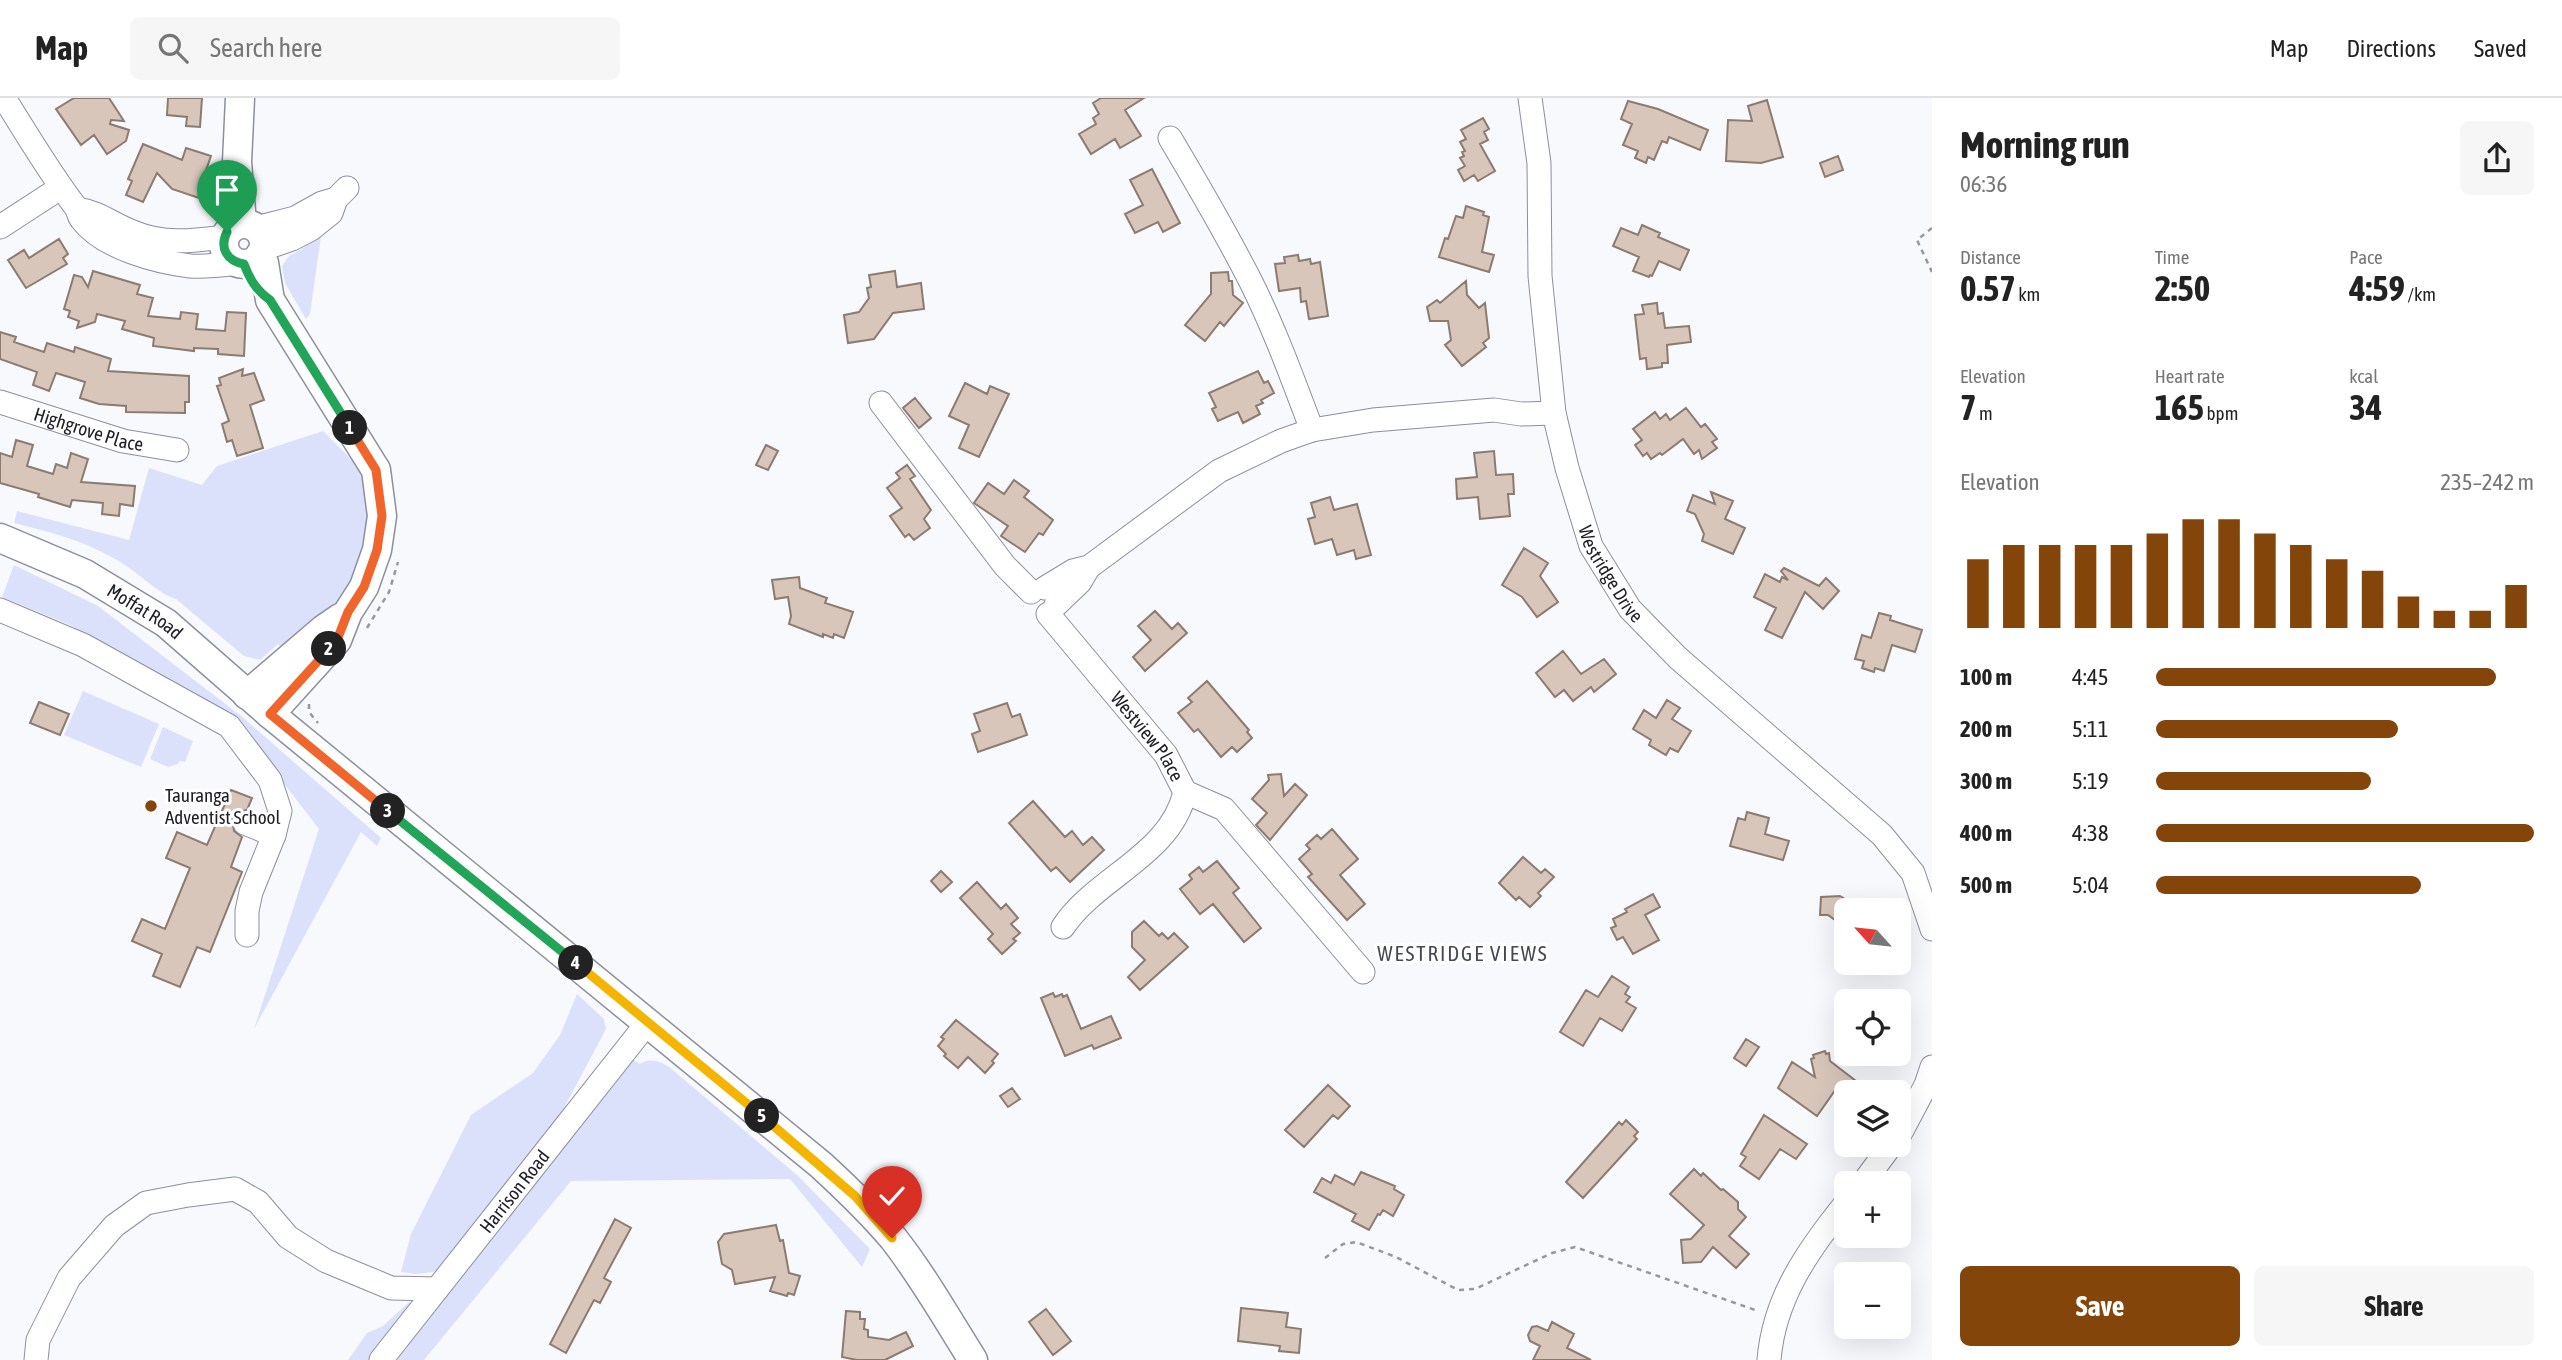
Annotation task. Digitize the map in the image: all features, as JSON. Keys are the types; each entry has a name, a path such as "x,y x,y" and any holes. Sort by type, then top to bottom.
{"main road":[{"path":"240,98 237,162 247,246 264,263 270,300 376,470 382,516 377,550 364,587 348,612 337,640 270,714"},
{"name":"Moffat Road","path":"2,545 85,574 166,624 270,714 821,1165 855,1196 892,1238 973,1360"},
{"path":"247,695 324,628 348,612"}],"street":[{"path":"4,98 60,188 78,209 83,222 110,242 136,254 167,252 205,266 342,194"},
{"name":"Westridge Drive","path":"1530,98 1539,163 1541,276 1553,403 1567,468 1591,546 1630,609 1678,658 1882,835 1913,873 1932,929"},
{"path":"1170,138 1218,218 1252,283 1280,346 1312,430"},
{"path":"0,227 60,188"},
{"name":"Highgrove Place","path":"0,402 123,441 177,450"},
{"name":"Westview Place","path":"881,403 1005,566 1045,600 1166,755 1185,792 1224,809 1363,972"},
{"path":"1045,600 1080,582 1088,567 1219,471 1270,445 1312,430 1373,420 1494,410 1521,414 1553,403"},
{"path":"0,610 83,645 229,726 271,780 280,811 274,835 251,892 247,911 247,935"},
{"path":"1063,927 1071,914 1169,830 1181,811 1185,792"},
{"path":"245,823 274,835"},
{"name":"Harrison Road","path":"381,1360 648,1022"},
{"path":"1911,1114 1932,1067"},
{"path":"36,1360 38,1340 69,1278 114,1226 146,1203 188,1195 235,1189 258,1202 288,1237 326,1261 391,1288 437,1289"},
{"path":"1769,1360 1776,1317 1795,1275 1834,1218"}],"path":[{"path":"1932,228 1917,240 1932,272"},
{"path":"360,637 389,592 400,555"},
{"path":"309,701 309,712 320,725"},
{"path":"1325,1258 1343,1244 1356,1242 1396,1257 1458,1290 1475,1289 1552,1254 1575,1247 1776,1317"}],"shaded area":[{"path":"322,229 310,314 306,319 285,283 282,266 289,256 305,247 302,241"},
{"path":"323,431 364,472 369,527 350,585 328,614 284,652 278,644 260,660 244,656 176,599 109,555 70,538 14,523 17,511 129,540 149,468 202,485 217,466"},
{"path":"14,565 98,606 241,716 381,838 377,846 361,832 254,1029 319,829 233,717 70,625 2,597"},
{"path":"83,691 159,724 141,767 64,735"},
{"path":"163,727 193,741 185,762 180,761 168,767 150,759"},
{"path":"577,994 604,1019 606,1029 557,1121 440,1271 416,1274 401,1272 411,1234 471,1115 533,1073 560,1035"},
{"path":"633,1059 639,1064 653,1060 668,1066 797,1175 870,1249 862,1267 790,1179 571,1181 424,1360 397,1360"},
{"path":"417,1301 372,1360 348,1360 367,1333 383,1326 408,1303"}],"building":[{"path":"74,98 109,98 124,121 111,120 110,124 129,130 126,141 107,154 94,135 81,145 56,109"},
{"path":"168,98 202,98 200,127 186,126 187,117 167,115"},
{"path":"1101,98 1144,98 1125,110 1141,136 1120,148 1115,139 1091,154 1079,134 1096,124 1093,118 1099,114 1093,103"},
{"path":"1767,100 1783,157 1761,163 1726,161 1728,120 1752,121 1748,106"},
{"path":"1628,101 1658,109 1708,130 1700,150 1669,137 1667,143 1662,141 1654,160 1648,157 1646,163 1635,158 1638,151 1623,145 1632,124 1621,119"},
{"path":"1483,118 1489,129 1484,132 1488,140 1480,144 1495,171 1478,181 1474,175 1464,181 1458,170 1465,166 1460,158 1465,151 1460,142 1466,139 1461,130"},
{"path":"143,144 182,160 186,148 211,156 203,179 208,181 202,199 172,189 157,173 143,202 126,195 132,181 128,179"},
{"path":"1838,156 1843,170 1825,177 1820,163"},
{"path":"1152,169 1180,223 1163,232 1158,222 1135,233 1125,214 1143,205 1130,180"},
{"path":"1466,206 1484,212 1483,215 1489,217 1482,252 1494,255 1489,272 1439,257 1456,216 1463,218"},
{"path":"1642,225 1660,233 1658,237 1689,250 1680,270 1659,261 1652,276 1633,271 1639,257 1613,246 1621,228 1638,235"},
{"path":"59,239 68,254 63,258 67,264 26,288 8,260 24,250 29,258"},
{"path":"1298,255 1299,261 1310,259 1311,264 1320,262 1328,316 1309,319 1306,301 1301,302 1300,288 1279,291 1275,264 1285,263 1284,257"},
{"path":"93,271 140,285 137,294 153,298 148,316 180,319 181,312 198,314 196,329 225,331 227,312 246,313 244,356 218,354 218,349 194,348 194,351 153,346 154,338 122,329 125,321 97,314 95,322 77,328 79,321 68,317 70,311 64,309 74,275 82,277 88,287"},
{"path":"895,271 897,287 921,283 924,309 893,313 874,339 848,343 844,315 859,312 869,298 869,275"},
{"path":"1228,272 1233,295 1243,303 1224,326 1220,322 1205,341 1185,325 1211,294 1211,273"},
{"path":"1466,281 1467,295 1479,308 1485,303 1489,338 1483,343 1486,347 1462,366 1445,345 1451,340 1448,321 1430,321 1427,307 1437,300 1440,303"},
{"path":"1657,303 1658,314 1663,313 1665,328 1689,326 1691,342 1667,345 1668,363 1662,363 1662,367 1647,369 1646,358 1640,359 1635,315 1644,314 1642,305"},
{"path":"0,332 16,337 14,342 44,352 47,343 74,352 75,347 111,359 108,371 189,376 189,402 185,402 185,413 126,412 126,406 99,404 80,398 85,382 56,373 49,391 33,385 37,372 0,359"},
{"path":"243,369 242,376 254,373 264,400 250,405 263,448 237,456 232,440 227,442 222,424 229,421 217,386 221,385 219,378"},
{"path":"1258,371 1264,383 1268,381 1274,393 1256,406 1260,414 1243,423 1238,412 1218,421 1212,409 1216,407 1209,393"},
{"path":"965,383 987,394 990,386 1009,394 979,457 959,448 969,425 949,416"},
{"path":"915,398 931,418 919,428 903,408"},
{"path":"1686,408 1701,427 1705,424 1717,439 1712,442 1717,448 1702,459 1699,450 1694,454 1683,439 1662,455 1660,453 1651,459 1647,453 1643,456 1635,445 1642,440 1633,429 1655,412 1660,419 1666,414 1670,420"},
{"path":"16,440 33,445 27,466 53,474 56,464 67,468 71,453 88,459 81,482 135,486 133,506 120,504 119,516 102,514 103,503 72,500 70,507 38,497 39,494 0,483 0,453 12,457"},
{"path":"766,445 778,451 768,470 756,465"},
{"path":"1494,451 1496,475 1513,474 1514,494 1508,494 1510,516 1480,519 1478,497 1457,499 1456,479 1477,477 1474,453"},
{"path":"907,465 915,476 910,479 931,510 924,519 930,528 914,540 909,534 905,537 890,516 902,508 887,488 900,478 896,473"},
{"path":"1014,480 1029,491 1024,497 1053,520 1043,535 1039,533 1025,552 1001,536 1008,526 974,503 988,483 1004,494"},
{"path":"1711,492 1733,501 1725,519 1745,528 1733,554 1702,541 1704,534 1695,514 1687,511 1693,495 1715,504"},
{"path":"1330,497 1334,510 1357,504 1371,555 1356,559 1354,550 1337,555 1332,539 1315,544 1308,519 1315,517 1311,503"},
{"path":"1524,548 1548,563 1540,576 1558,602 1537,617 1522,597 1502,585"},
{"path":"1784,568 1819,586 1826,578 1839,591 1823,609 1805,592 1782,638 1765,630 1776,608 1754,597 1765,574 1780,582 1782,577 1788,580 1781,571"},
{"path":"799,577 800,588 827,598 825,603 853,612 844,638 834,634 833,638 823,634 823,637 789,624 791,616 788,597 775,599 772,580"},
{"path":"1155,611 1172,629 1178,623 1187,633 1145,671 1133,657 1151,640 1138,626"},
{"path":"1879,613 1891,616 1890,620 1922,630 1915,652 1892,645 1884,671 1875,668 1874,672 1862,668 1864,661 1855,659 1862,635 1871,638"},
{"path":"1563,651 1581,674 1604,659 1616,674 1594,692 1591,687 1573,701 1564,690 1555,697 1536,673"},
{"path":"1207,681 1249,730 1247,732 1252,738 1237,752 1232,747 1221,757 1198,729 1194,732 1178,713 1192,702 1188,698"},
{"path":"1667,700 1680,708 1672,719 1691,731 1678,752 1670,748 1666,755 1649,745 1651,740 1633,729 1644,710 1656,718"},
{"path":"39,702 69,714 60,735 30,723"},
{"path":"1007,703 1012,717 1020,714 1027,735 978,752 972,734 980,731 974,714"},
{"path":"1281,774 1284,796 1295,784 1307,795 1270,840 1256,825 1267,813 1252,799 1269,780 1268,775"},
{"path":"231,790 252,798 247,810 237,812 232,818 234,831 242,837 231,867 242,872 210,952 197,947 180,987 153,976 162,954 132,941 142,919 165,929 190,868 166,858 177,832 207,845"},
{"path":"1033,801 1065,837 1072,831 1083,845 1092,837 1104,850 1070,882 1056,867 1051,871 1009,823"},
{"path":"1747,812 1769,818 1765,834 1789,841 1783,860 1730,846 1738,818 1745,820"},
{"path":"1332,829 1358,859 1340,875 1365,904 1347,920 1308,877 1312,874 1299,859 1310,849 1306,845 1317,835 1321,839"},
{"path":"1523,857 1541,873 1545,869 1554,877 1538,893 1541,896 1530,907 1519,897 1516,900 1499,883"},
{"path":"1217,861 1239,888 1233,893 1261,928 1244,942 1213,904 1200,914 1180,889 1192,879 1189,875 1199,867 1203,872"},
{"path":"941,871 952,882 941,892 931,881"},
{"path":"977,882 1001,909 1006,904 1018,918 1011,924 1020,933 1013,939 1016,941 1002,954 988,939 993,934 960,898"},
{"path":"1653,894 1660,907 1645,915 1659,940 1633,954 1623,937 1617,940 1611,928 1616,926 1613,919 1627,912 1625,909"},
{"path":"1821,897 1843,898 1834,898 1834,919 1828,915 1820,915"},
{"path":"1144,921 1159,936 1162,933 1168,939 1174,933 1188,947 1140,990 1128,977 1145,960 1132,947 1132,932"},
{"path":"1612,976 1629,987 1625,994 1630,997 1626,1002 1636,1008 1622,1031 1600,1018 1583,1046 1560,1032 1586,990 1598,997"},
{"path":"1053,993 1055,997 1067,995 1081,1029 1111,1016 1121,1038 1094,1049 1092,1045 1065,1056 1041,998"},
{"path":"956,1020 998,1054 985,1073 968,1057 958,1068 944,1056 946,1054 938,1046 944,1039 941,1037"},
{"path":"1746,1039 1759,1047 1746,1066 1734,1058"},
{"path":"1825,1051 1826,1054 1829,1053 1834,1066 1855,1080 1834,1080 1834,1092 1817,1116 1778,1088 1792,1062 1815,1077 1811,1059 1814,1058 1813,1055"},
{"path":"1328,1085 1350,1106 1338,1119 1333,1115 1304,1147 1285,1130"},
{"path":"1012,1088 1020,1099 1008,1107 1000,1096"},
{"path":"1764,1115 1807,1144 1796,1159 1780,1149 1759,1179 1740,1166 1746,1157 1741,1154"},
{"path":"1626,1120 1638,1132 1634,1136 1637,1139 1583,1198 1566,1182 1619,1122 1622,1125"},
{"path":"1694,1169 1701,1176 1703,1173 1738,1202 1738,1209 1746,1217 1729,1236 1749,1254 1736,1268 1713,1247 1701,1262 1683,1263 1681,1240 1691,1239 1704,1225 1670,1194"},
{"path":"1361,1172 1395,1186 1394,1189 1404,1195 1393,1216 1383,1210 1369,1230 1352,1221 1356,1214 1314,1192 1322,1178 1331,1183 1335,1175 1354,1185"},
{"path":"615,1219 631,1228 604,1278 611,1282 600,1303 594,1300 566,1353 550,1344"},
{"path":"776,1225 780,1241 783,1240 789,1273 800,1276 794,1295 788,1293 787,1296 770,1291 775,1277 735,1284 732,1270 722,1264 718,1242 724,1234"},
{"path":"1241,1308 1288,1313 1286,1327 1301,1329 1299,1353 1279,1351 1280,1346 1238,1341"},
{"path":"1046,1309 1071,1341 1053,1355 1029,1322"},
{"path":"846,1311 860,1312 860,1319 865,1319 864,1329 868,1330 868,1337 889,1340 906,1332 913,1346 885,1360 842,1357"},
{"path":"1552,1322 1574,1334 1567,1348 1591,1360 1533,1360 1540,1346 1530,1341 1528,1335 1532,1327 1537,1326 1548,1331"}],"place":[{"name":"Tauranga Adventist School","path":"151,806"}],"district":[{"name":"WESTRIDGE VIEWS","path":"1463,953"}],"route":[{"path":"227,232 223,244 227,256 232,261 244,264 260,293 270,300 376,470 382,516 377,550 364,587 348,612 337,640 270,714 821,1165 855,1196 892,1238"}]}
